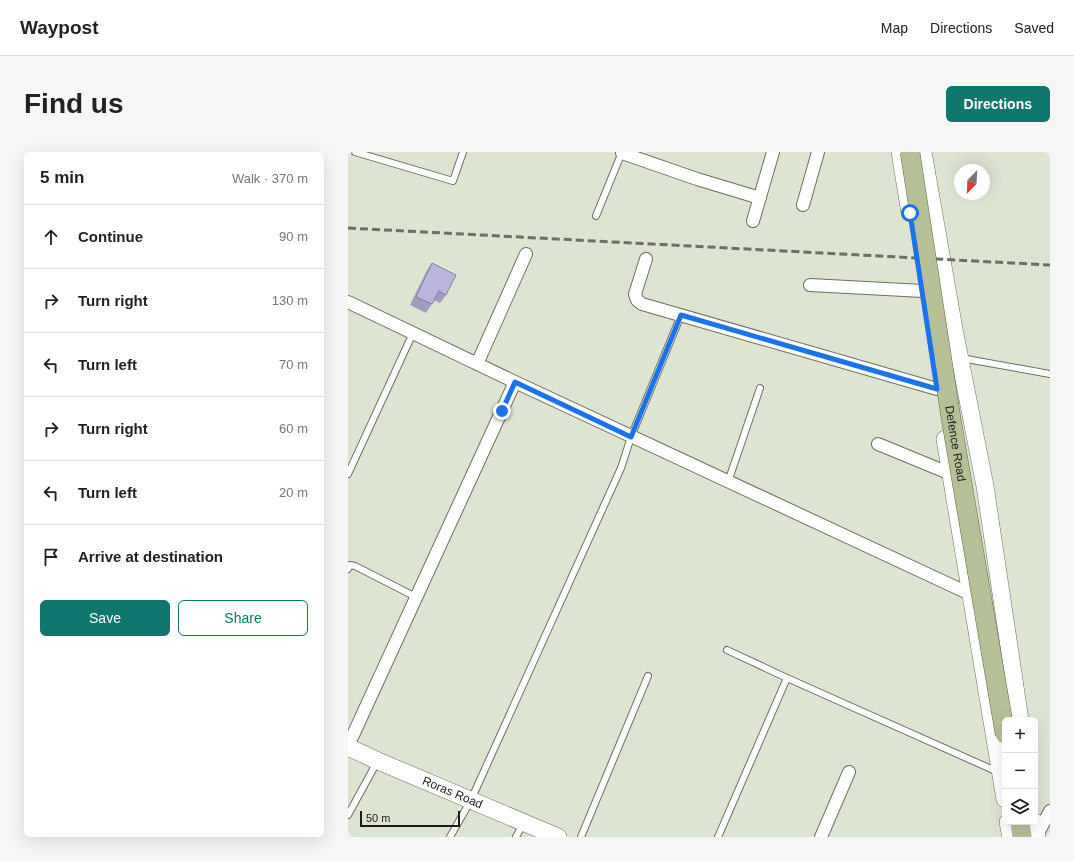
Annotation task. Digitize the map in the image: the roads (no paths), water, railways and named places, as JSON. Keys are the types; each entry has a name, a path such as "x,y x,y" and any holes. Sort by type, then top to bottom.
{"main road":[{"name":"Defence Road","path":"910,152 951,418 1002,717"},
{"path":"1024,825 1033,833"}],"street":[{"path":"622,152 697,179 760,198"},
{"path":"753,221 773,152"},
{"path":"803,205 818,152"},
{"path":"900,152 970,594 1003,789"},
{"path":"922,152 985,486 1020,717"},
{"path":"477,364 526,254"},
{"path":"646,259 635,294 637,300 642,304 937,389"},
{"path":"810,285 923,291"},
{"path":"348,302 631,437 970,594"},
{"path":"348,746 515,382"},
{"path":"878,444 951,474"},
{"name":"Roras Road","path":"348,746 378,761 471,800 520,830 558,837"},
{"path":"821,837 849,772"},
{"path":"1033,833 1050,810"},
{"path":"1009,825 1011,837"}],"lane":[{"path":"355,152 453,181 463,152"},
{"path":"596,216 622,152"},
{"path":"450,837 471,800 621,468 631,437 681,315"},
{"path":"348,474 413,333"},
{"path":"960,358 1050,374"},
{"path":"728,482 760,388"},
{"path":"348,569 350,565 355,566 416,597"},
{"path":"728,650 787,678 1001,773"},
{"path":"581,837 648,676"},
{"path":"718,837 787,678"},
{"path":"348,815 378,761"}],"railway":[{"path":"348,228 1050,265"}]}
